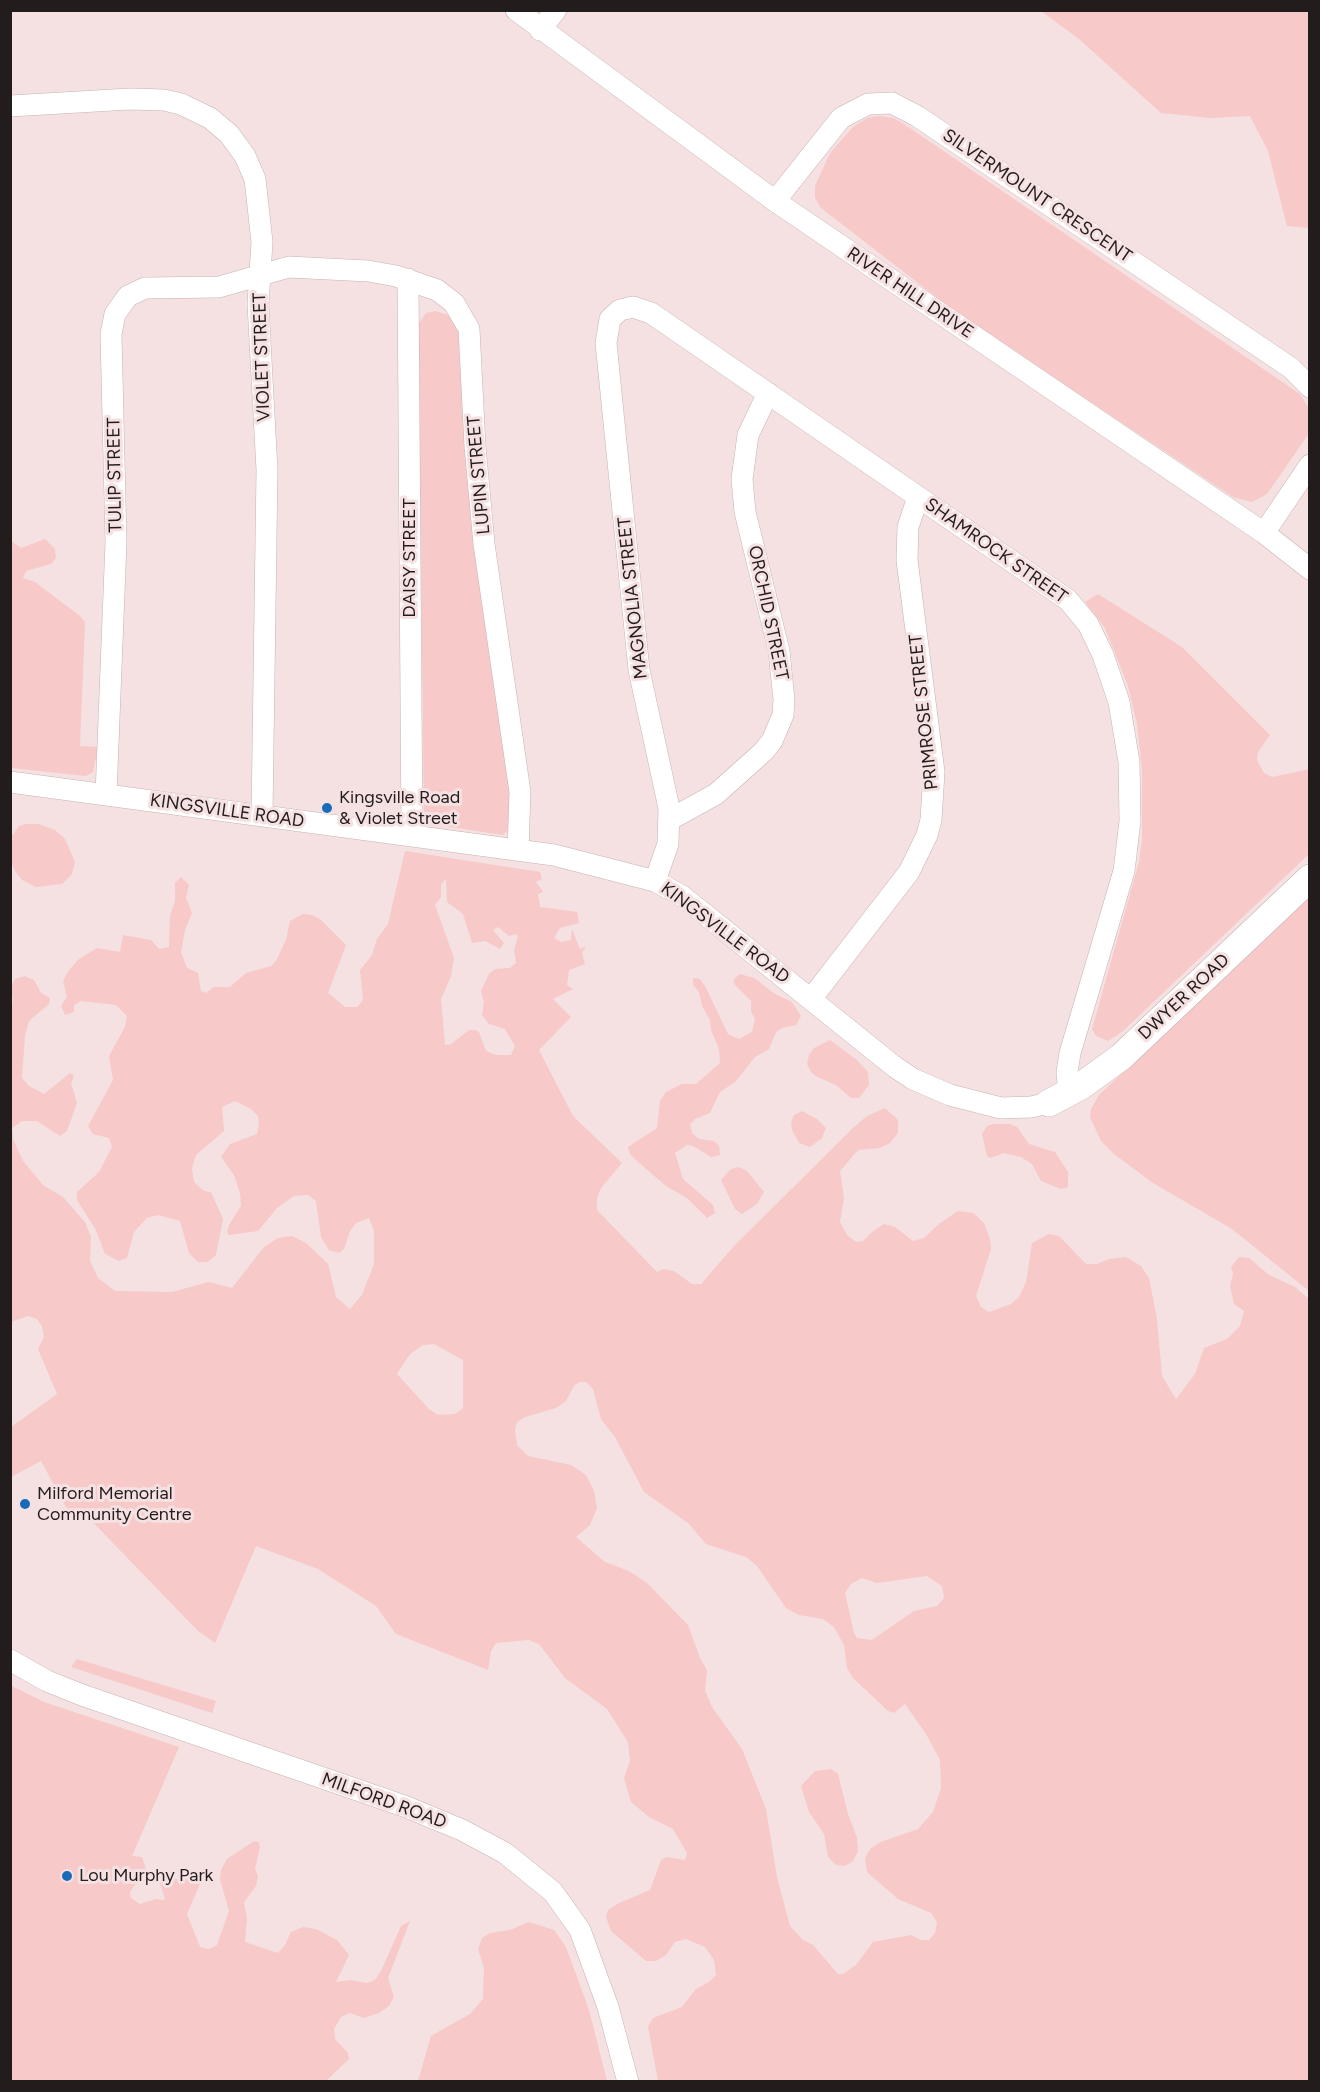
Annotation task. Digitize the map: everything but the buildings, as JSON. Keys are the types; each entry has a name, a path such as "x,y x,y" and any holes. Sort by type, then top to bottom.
{"street":[{"name":"RIVER HILL DRIVE","path":"516,10 540,30 775,201 1264,533 1310,569"},
{"path":"540,30 556,10"},
{"name":"VIOLET STREET","path":"10,105 130,99 164,100 198,110 210,118 237,145 255,179 262,242 258,312 267,470 262,816"},
{"name":"SILVERMOUNT CRESCENT","path":"775,201 841,118 868,104 892,103 917,116 1291,368 1310,387"},
{"name":"LUPIN STREET","path":"260,275 281,268 296,267 368,271 408,279 447,296 461,312 469,329 475,446 484,544 520,792 518,850"},
{"name":"TULIP STREET","path":"106,795 116,542 112,322 128,296 145,288 219,287 260,275"},
{"name":"DAISY STREET","path":"408,279 412,836"},
{"name":"SHAMROCK STREET","path":"615,313 633,307 651,313 1068,600 1079,611 1094,636 1119,702 1129,762 1128,847 1119,887 1059,1098"},
{"name":"MAGNOLIA STREET","path":"615,313 607,329 606,343 639,670 666,790 669,820 668,844 655,880"},
{"name":"ORCHID STREET","path":"669,820 716,794 763,752 772,741 783,715 784,700 779,651 746,512 742,479 748,435 768,393"},
{"path":"1264,533 1310,465"},
{"name":"PRIMROSE STREET","path":"811,999 909,872 929,828 934,772 907,542 908,527 918,497"},
{"name":"KINGSVILLE ROAD","path":"10,782 554,855 655,880 690,902 895,1067 932,1088 975,1103 1001,1108 1031,1107 1059,1098"},
{"name":"DWYER ROAD","path":"1059,1098 1121,1057 1310,878"},
{"name":"MILFORD ROAD","path":"10,1660 47,1681 82,1695 404,1806 462,1830 505,1853 553,1892 580,1930 608,2007 628,2082"}],"shaded area":[{"path":"1041,11 1309,11 1309,228 1287,226 1268,151 1250,116 1211,118 1161,113 1079,39"},
{"path":"879,116 893,118 904,124 1300,394 1310,410 1310,432 1267,494 1252,502 1233,497 953,310 821,208 815,198 815,186 830,153 853,127 867,118"},
{"path":"436,311 448,315 458,329 511,800 509,830 503,835 431,824 424,815 418,324 426,313"},
{"path":"45,539 55,549 56,558 51,564 26,571 23,578 35,582 85,622 80,746 98,747 93,772 86,776 11,768 10,540 21,548"},
{"path":"1098,594 1182,647 1270,735 1258,752 1257,760 1264,773 1272,777 1310,769 1309,854 1123,1031 1108,1041 1096,1036 1092,1029 1139,862 1142,840 1142,769 1137,724 1128,686 1105,628 1085,602"},
{"path":"39,824 55,830 65,839 75,862 72,874 62,884 36,887 22,880 15,871 11,862 11,837 19,826"},
{"path":"405,851 540,872 542,879 536,882 543,892 538,894 540,907 577,912 579,923 560,928 554,938 561,942 571,940 572,929 580,949 586,946 582,953 585,964 569,970 567,985 573,989 553,999 571,1017 539,1050 573,1116 622,1163 601,1188 597,1198 597,1210 657,1272 664,1269 674,1271 692,1284 701,1284 734,1246 853,1128 867,1116 885,1108 898,1120 898,1133 890,1143 880,1148 858,1150 840,1171 844,1198 840,1222 847,1235 856,1242 863,1241 884,1224 895,1227 913,1241 924,1238 958,1211 973,1213 984,1223 990,1239 991,1249 976,1296 981,1307 989,1312 1011,1304 1019,1297 1026,1282 1032,1243 1049,1234 1059,1236 1086,1264 1097,1264 1109,1259 1126,1257 1141,1266 1149,1278 1157,1319 1162,1376 1176,1399 1195,1374 1204,1348 1227,1339 1240,1326 1244,1311 1234,1304 1230,1286 1233,1274 1231,1267 1239,1257 1249,1258 1269,1275 1295,1287 1309,1299 1309,2081 658,2081 648,2027 653,2018 682,2007 696,1989 716,1975 714,1960 705,1947 686,1939 675,1942 666,1955 656,1961 646,1961 611,1931 606,1917 608,1910 617,1904 650,1890 661,1860 666,1857 685,1860 687,1853 673,1829 649,1817 631,1802 624,1778 630,1761 628,1742 607,1709 565,1678 539,1644 529,1640 496,1643 491,1651 488,1670 396,1634 376,1606 318,1569 256,1546 215,1643 197,1630 84,1513 73,1520 41,1461 11,1477 11,1427 57,1394 38,1349 44,1337 42,1326 37,1319 28,1316 11,1322 10,1007 13,1002 11,987 15,979 25,976 34,980 41,993 50,998 49,1004 29,1021 25,1035 22,1078 29,1086 44,1094 70,1073 74,1076 71,1083 77,1103 67,1131 60,1136 37,1121 22,1121 12,1128 13,1139 23,1161 43,1185 63,1197 85,1222 91,1237 90,1261 98,1278 115,1291 172,1292 209,1282 232,1288 264,1247 278,1238 292,1236 306,1243 328,1264 336,1297 350,1309 362,1295 374,1264 374,1231 369,1218 356,1223 350,1231 344,1249 339,1253 329,1250 321,1237 316,1201 308,1195 294,1196 277,1208 258,1231 229,1235 227,1232 241,1206 240,1193 234,1175 221,1157 230,1144 257,1134 259,1124 258,1116 251,1109 235,1101 222,1107 224,1131 196,1155 192,1168 194,1182 204,1191 211,1192 223,1219 216,1255 208,1262 198,1262 189,1253 180,1221 158,1215 147,1218 134,1232 127,1258 119,1261 105,1254 96,1230 77,1200 77,1192 99,1172 112,1147 109,1138 93,1134 88,1126 113,1080 109,1056 125,1027 127,1016 116,1005 81,1001 74,1005 74,1012 65,1015 61,1006 67,997 63,981 79,959 97,948 120,952 123,935 151,940 159,949 169,947 170,916 175,901 175,883 181,877 189,885 186,898 192,913 185,930 181,952 187,968 198,973 201,991 206,993 214,987 230,987 246,973 271,966 276,961 286,940 290,921 303,914 320,919 346,945 328,993 345,1007 357,1007 363,1000 360,970 372,955 377,939 388,924","holes":["446,879 447,902 463,914 472,943 485,941 500,949 504,943 493,930 498,927 509,936 516,934 518,937 514,950 516,963 510,968 495,969 489,974 481,991 484,1002 482,1015 489,1024 505,1029 515,1046 511,1055 496,1055 486,1051 479,1032 475,1030 469,1030 451,1044 445,1045 441,999 451,976 454,958 435,905 441,897 441,884","434,1344 463,1360 463,1408 455,1414 438,1415 429,1409 397,1374 410,1354 423,1345","580,1382 586,1382 593,1389 601,1419 615,1437 644,1492 688,1523 706,1544 746,1557 757,1566 786,1608 799,1615 823,1619 834,1627 844,1645 847,1668 853,1678 888,1711 894,1713 905,1704 926,1734 940,1760 941,1788 933,1812 918,1829 881,1842 870,1849 865,1858 867,1872 898,1899 931,1913 937,1922 935,1933 929,1940 921,1940 911,1935 873,1942 856,1965 843,1974 838,1974 813,1945 803,1940 790,1926 777,1877 766,1809 742,1749 712,1707 705,1691 707,1670 688,1625 647,1583 629,1571 605,1562 576,1537 590,1525 597,1508 594,1491 586,1475 571,1465 528,1456 517,1445 515,1430 517,1422 525,1417 556,1408 566,1401 574,1386","927,1576 942,1586 944,1598 937,1606 914,1611 872,1640 857,1638 845,1593 851,1584 862,1578 877,1583"]},
{"path":"1309,897 1309,1291 1232,1229 1153,1183 1114,1154 1101,1141 1090,1117 1091,1109 1099,1095"},
{"path":"740,974 754,978 775,994 792,1002 801,1016 796,1025 776,1032 769,1049 755,1057 735,1082 720,1092 710,1113 695,1119 690,1124 692,1133 699,1139 714,1141 719,1146 720,1155 711,1157 687,1145 675,1153 683,1179 713,1205 715,1213 707,1218 687,1198 666,1186 637,1161 630,1154 628,1147 657,1128 660,1101 666,1092 682,1084 696,1084 720,1063 719,1049 711,1030 710,1020 702,1006 699,992 693,985 693,978 700,979 705,986 728,1034 739,1039 752,1032 755,1018 751,1012 751,1001 734,984 734,979"},
{"path":"830,1040 857,1060 868,1072 869,1085 859,1098 851,1098 836,1085 817,1077 807,1064 814,1048"},
{"path":"802,1111 817,1119 826,1128 822,1138 810,1147 799,1143 792,1130 791,1122 794,1115"},
{"path":"1010,1124 1017,1127 1029,1144 1055,1152 1068,1172 1068,1187 1061,1189 1041,1181 1032,1164 1021,1157 1004,1153 990,1158 987,1156 982,1134 987,1126"},
{"path":"739,1167 747,1171 764,1192 757,1204 742,1214 735,1209 721,1180 731,1169"},
{"path":"77,1659 216,1701 212,1713 71,1667"},
{"name":"Lou Murphy Park","path":"10,1685 44,1702 179,1747 132,1856 142,1857 146,1869 130,1892 131,1898 140,1904 165,1899 159,1880 162,1874 166,1872 178,1880 184,1872 193,1869 200,1877 200,1884 187,1914 200,1947 209,1949 217,1945 229,1911 220,1879 221,1870 227,1859 254,1841 259,1842 260,1847 255,1869 258,1876 256,1886 244,1902 247,1919 245,1942 278,1953 291,1932 303,1927 316,1929 337,1940 349,1955 336,1982 350,1980 367,1983 375,1980 401,1926 410,1921 388,1978 394,1997 389,2006 379,2013 364,2018 350,2013 341,2017 334,2029 335,2039 348,2053 349,2059 326,2081 11,2081"},
{"path":"831,1769 838,1774 857,1838 858,1851 853,1861 845,1866 836,1865 828,1857 824,1834 809,1812 801,1786 815,1771"},
{"path":"529,1922 554,1930 566,1947 589,2010 607,2081 418,2081 431,2036 470,2014 483,1999 484,1968 478,1949 482,1938 490,1933 510,1930"}],"place":[{"name":"Kingsville Road & Violet Street","path":"327,808"},
{"name":"Milford Memorial Community Centre","path":"25,1504"},
{"name":"Lou Murphy Park","path":"67,1876"}]}
